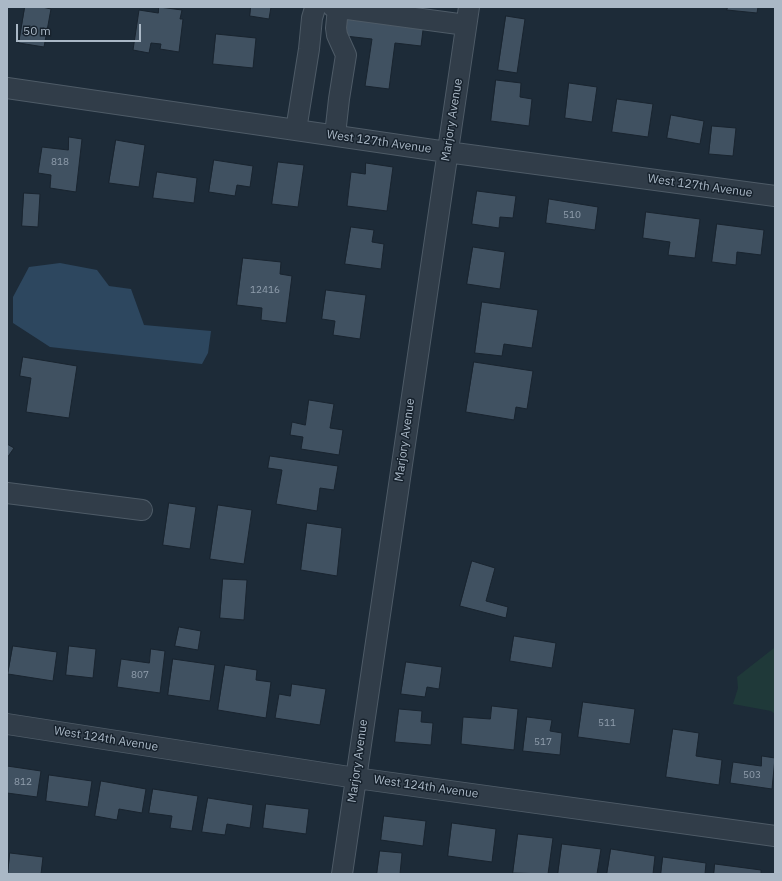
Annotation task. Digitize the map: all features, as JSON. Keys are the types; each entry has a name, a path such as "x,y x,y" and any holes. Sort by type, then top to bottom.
{"street":[{"path":"296,130 309,48 312,18 316,7"},
{"path":"335,136 346,55 337,35 336,8 468,16"},
{"name":"Marjory Avenue","path":"342,874 468,16"},
{"name":"West 127th Avenue","path":"7,88 447,152 775,196"},
{"path":"7,493 142,510"},
{"name":"West 124th Avenue","path":"7,724 356,778 775,836"}],"green space":[{"path":"775,645 775,714 771,711 733,704 738,688 737,677 774,648"}],"water":[{"path":"60,263 97,270 109,286 131,289 144,325 211,331 208,353 202,364 50,347 13,323 13,297 29,267"}],"building":[{"path":"25,7 42,7 51,9 44,47 19,43"},
{"path":"159,7 182,10 180,19 183,19 179,52 160,49 161,44 151,43 149,53 133,50 139,10 158,13"},
{"path":"251,7 271,7 269,19 250,16"},
{"path":"728,7 758,7 757,13 727,10"},
{"path":"348,12 424,22 421,46 395,43 389,89 365,86 372,39 345,36"},
{"path":"506,16 525,19 517,73 498,70"},
{"path":"216,34 256,38 253,68 213,64"},
{"path":"496,80 521,83 520,97 532,99 529,126 491,121"},
{"path":"569,83 597,87 592,122 565,118"},
{"path":"617,99 653,104 648,137 612,132"},
{"path":"671,115 704,121 700,144 667,138"},
{"path":"712,126 736,128 733,156 709,154"},
{"path":"69,137 82,139 76,192 50,188 51,175 38,173 42,147 68,150"},
{"path":"116,140 145,145 139,187 109,183"},
{"path":"214,160 253,166 250,187 237,185 235,196 209,192"},
{"path":"278,162 304,165 298,207 272,204"},
{"path":"366,163 393,167 387,211 347,206 351,172 365,174"},
{"path":"157,172 197,178 194,203 153,198"},
{"path":"477,191 516,196 513,218 500,217 499,228 472,224"},
{"path":"24,193 40,194 38,227 22,226"},
{"path":"549,199 598,207 595,230 546,223"},
{"path":"646,212 700,219 695,258 668,255 670,242 643,238"},
{"path":"717,224 764,230 761,255 737,252 736,265 712,262"},
{"path":"351,227 374,230 372,242 384,244 381,269 345,264"},
{"path":"473,247 505,252 500,289 467,284"},
{"path":"243,258 281,262 280,274 292,276 286,323 261,320 262,308 237,305"},
{"path":"326,290 366,295 360,339 333,335 335,321 322,319"},
{"path":"482,302 538,310 532,348 504,344 502,356 475,353"},
{"path":"23,357 77,366 69,418 26,412 31,378 20,376"},
{"path":"474,362 533,371 527,409 516,407 514,420 466,412"},
{"path":"309,400 334,404 330,428 343,430 339,455 301,449 303,437 290,435 292,422 305,425"},
{"path":"7,444 14,448 7,458"},
{"path":"270,456 338,466 334,490 320,488 317,511 276,504 282,470 268,468"},
{"path":"169,503 196,507 190,549 163,545"},
{"path":"218,505 252,510 244,564 210,559"},
{"path":"307,523 342,528 337,576 301,570"},
{"path":"472,561 495,568 486,601 508,607 506,618 460,606"},
{"path":"223,579 247,580 244,620 220,618"},
{"path":"179,627 201,631 198,650 175,646"},
{"path":"514,636 556,643 552,668 510,661"},
{"path":"13,646 57,652 53,681 8,674"},
{"path":"69,646 96,649 93,678 66,675"},
{"path":"151,649 165,651 160,693 117,687 121,659 149,663"},
{"path":"173,659 215,665 210,701 168,695"},
{"path":"406,662 442,667 439,689 427,687 425,697 401,694"},
{"path":"225,665 257,670 256,680 271,682 266,718 218,710"},
{"path":"292,684 326,689 320,725 275,718 279,694 290,696"},
{"path":"583,702 635,709 630,744 578,737"},
{"path":"492,706 518,709 514,750 461,744 463,717 490,719"},
{"path":"399,709 422,711 421,722 433,723 431,745 395,742"},
{"path":"527,717 552,720 550,731 562,733 560,755 523,751"},
{"path":"673,729 699,733 696,756 722,760 719,785 666,777"},
{"path":"762,756 775,758 772,789 730,783 733,762 761,766"},
{"path":"7,766 41,771 37,797 7,793"},
{"path":"49,775 92,781 88,807 46,801"},
{"path":"101,781 146,789 142,813 119,809 117,820 95,816"},
{"path":"153,789 198,796 192,831 170,828 172,816 149,813"},
{"path":"208,798 253,805 250,828 227,824 225,835 202,832"},
{"path":"266,804 309,809 306,834 263,828"},
{"path":"384,816 426,821 423,846 381,840"},
{"path":"452,823 496,829 492,862 448,856"},
{"path":"518,834 553,838 548,874 513,873"},
{"path":"562,844 601,849 597,874 558,874"},
{"path":"611,849 655,856 653,874 607,874"},
{"path":"380,851 402,853 400,874 377,874"},
{"path":"10,853 43,857 41,874 8,874"},
{"path":"663,857 706,863 705,874 661,874"},
{"path":"715,864 761,870 761,874 714,874"}]}
